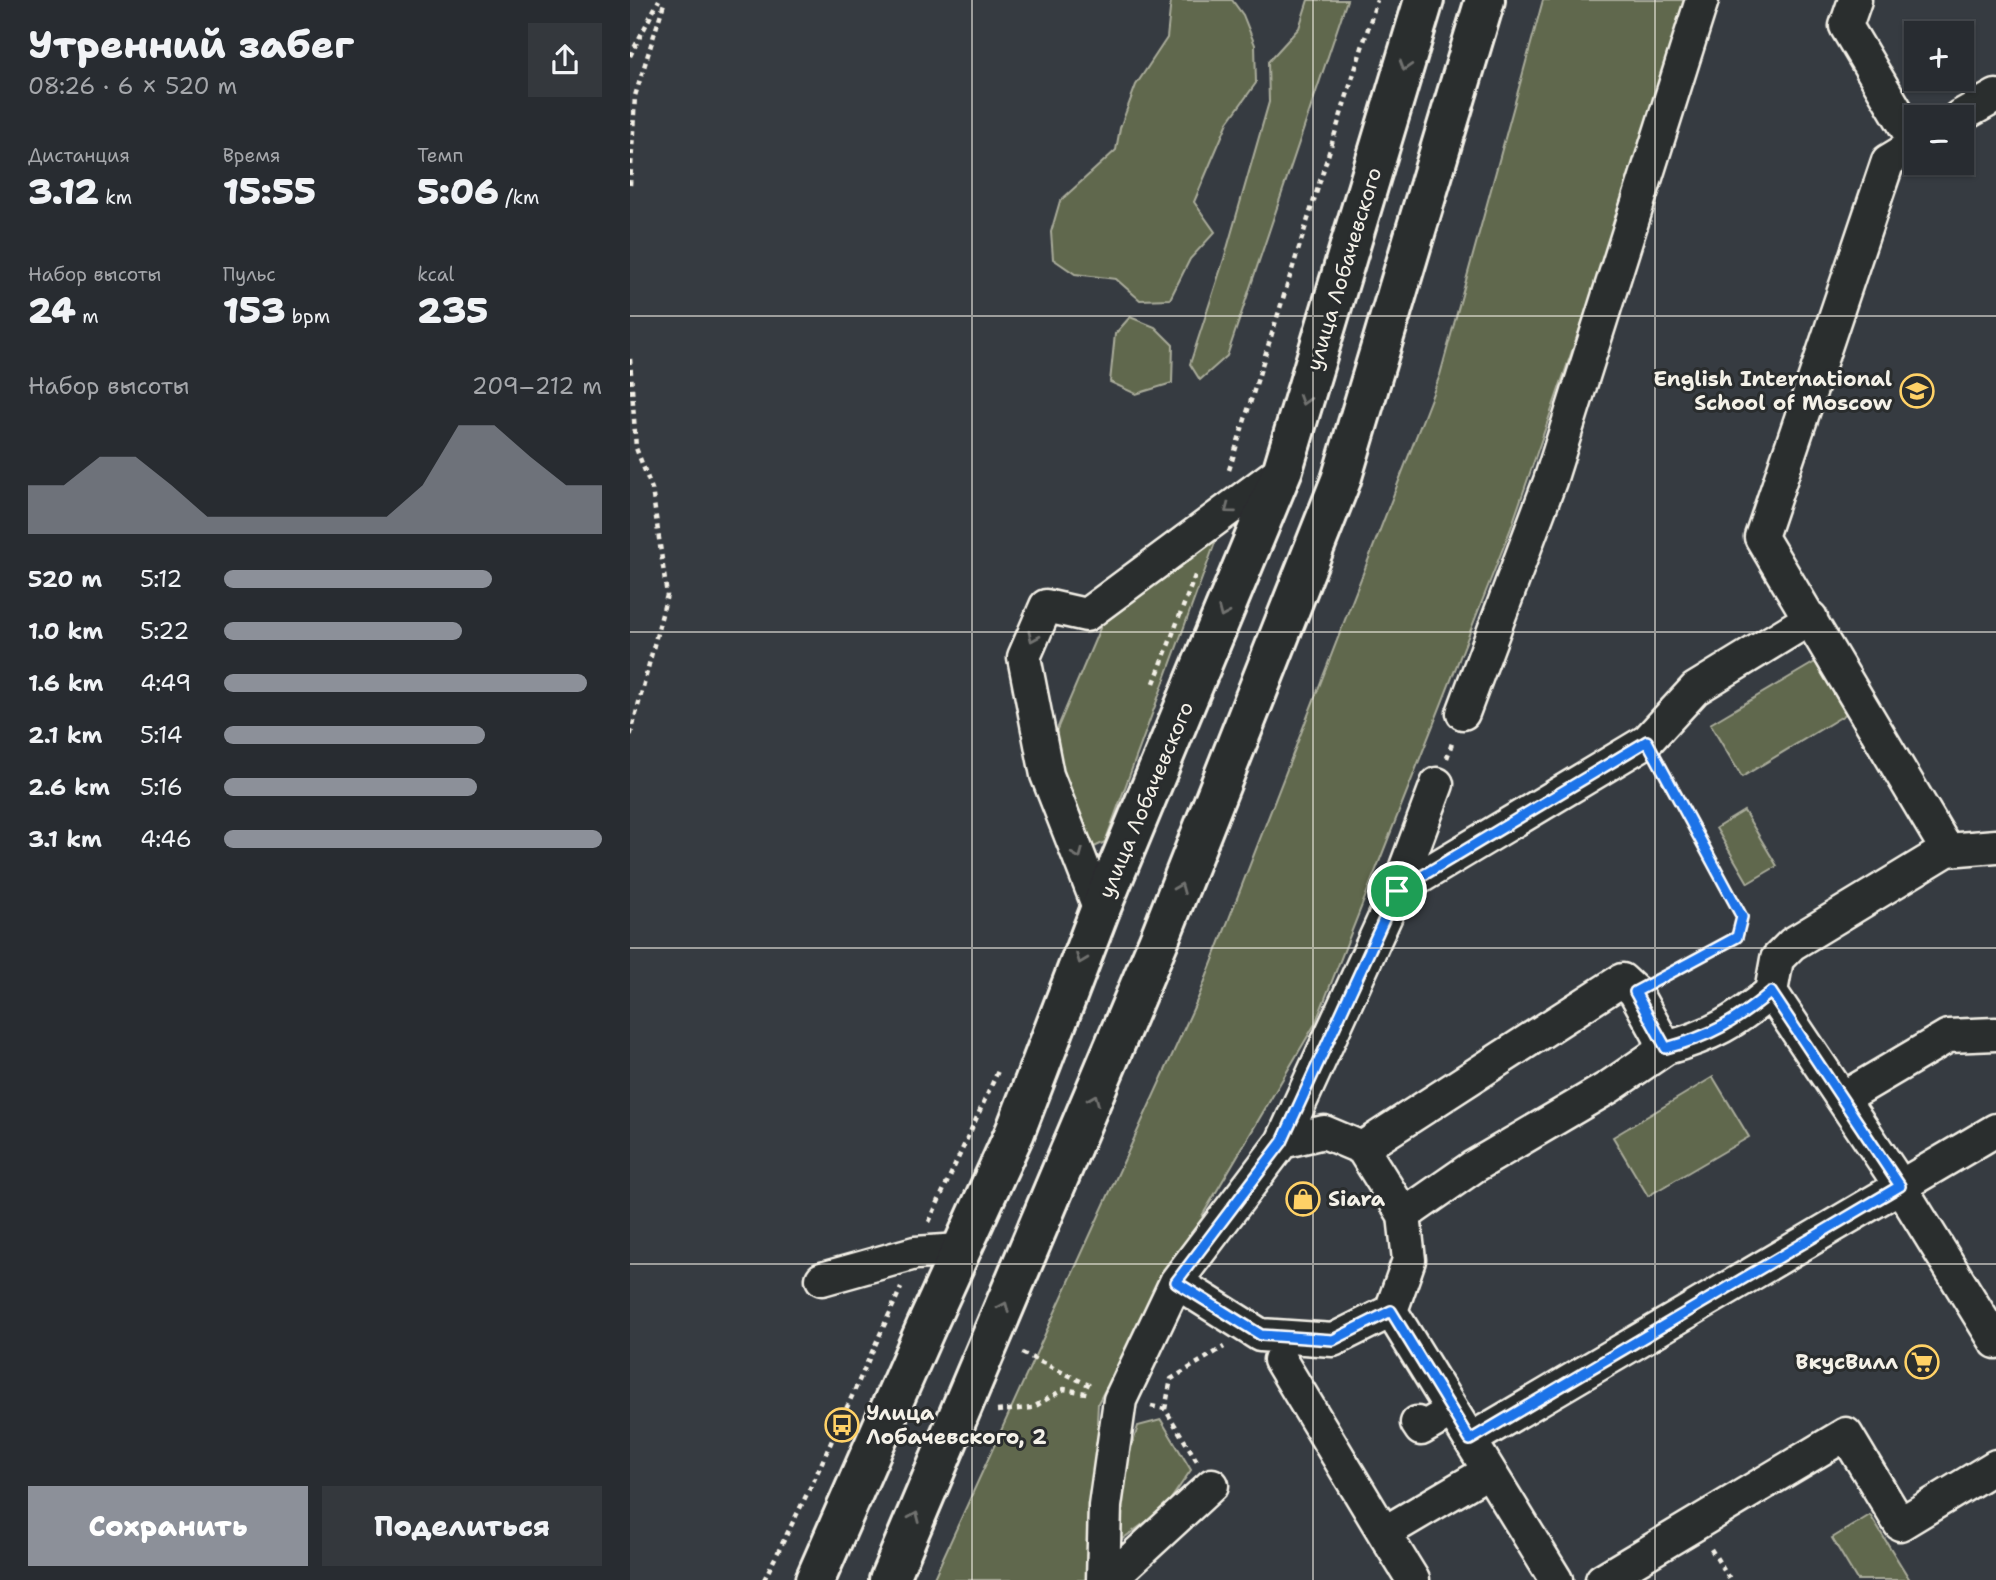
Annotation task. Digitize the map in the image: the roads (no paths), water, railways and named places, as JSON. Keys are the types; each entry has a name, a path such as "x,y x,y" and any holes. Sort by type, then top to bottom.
{"main road":[{"name":"улица Лобачевского","path":"815,1580 960,1250 1015,1132 1100,910 1283,468 1424,0"},
{"path":"889,1580 1154,953 1341,480 1485,0"}],"street":[{"path":"1462,713 1550,481 1702,0"},
{"path":"1855,0 1846,26 1916,144 1888,161 1761,537 1947,850"},
{"path":"1974,108 1996,96"},
{"path":"1100,910 1047,775 1024,657 1046,606 1086,615 1283,468"},
{"path":"1397,891 1647,741 1695,689 1811,618"},
{"path":"1103,1580 1105,1506 1119,1400 1176,1282 1282,1142 1397,891 1437,784"},
{"path":"1404,1215 1473,1167 1609,1087 1666,1048 1700,1039 1740,1018 1771,992 1777,959 1792,944 1947,850 1996,846"},
{"path":"1362,1149 1622,980 1635,992 1666,1048"},
{"path":"1771,992 1900,1186 1996,1342"},
{"path":"1843,1098 1948,1035 1996,1034"},
{"path":"1470,1440 1996,1130"},
{"path":"1176,1282 1261,1335 1333,1340 1391,1311 1409,1260 1404,1215 1362,1149 1324,1132 1282,1142"},
{"path":"822,1279 915,1253 960,1250"},
{"path":"1391,1311 1556,1580"},
{"path":"1280,1360 1413,1580"},
{"path":"1417,1423 1421,1429 1452,1411"},
{"path":"1602,1580 1846,1434 1900,1524 1996,1466"},
{"path":"1384,1533 1489,1471"},
{"path":"1109,1580 1212,1485"}],"place":[{"name":"English International School of Moscow","path":"1917,391"},
{"name":"Siara","path":"1303,1199"},
{"name":"ВкусВилл","path":"1922,1362"},
{"name":"Улица Лобачевского, 2","path":"842,1425"}]}
